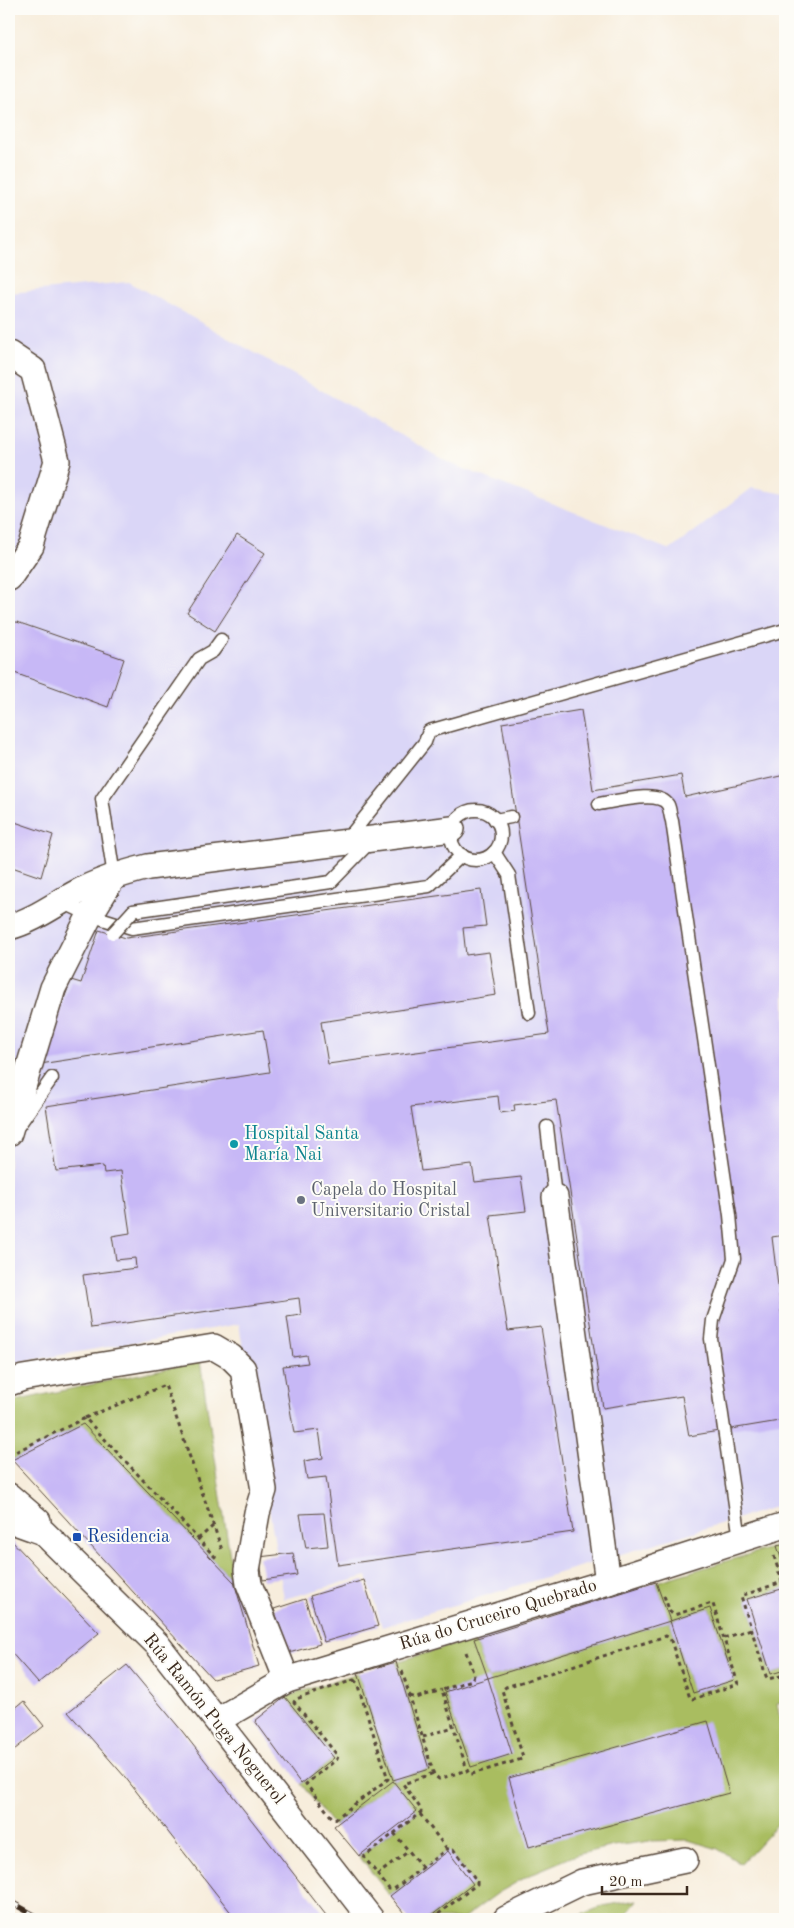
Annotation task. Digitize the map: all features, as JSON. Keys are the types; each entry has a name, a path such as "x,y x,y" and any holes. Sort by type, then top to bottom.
{"street":[{"path":"9,354 33,370 57,461 32,546 9,578"},
{"path":"9,941 17,925 114,876 158,865 346,841 452,830"},
{"path":"9,1133 53,988 90,915 114,876"},
{"path":"556,1197 608,1582"},
{"path":"9,1383 23,1378 214,1348 231,1357 243,1369 264,1490 257,1513 247,1570 249,1584 291,1690"},
{"name":"Rúa Ramón Puga Noguerol","path":"9,1491 42,1528"},
{"name":"Rúa Ramón Puga Noguerol","path":"9,1496 157,1644 371,1919"},
{"name":"Rúa Ramón Puga Noguerol","path":"9,1517 18,1523 42,1528"},
{"name":"Rúa do Cruceiro Quebrado","path":"218,1720 394,1647 608,1582 776,1528"},
{"path":"506,1919 582,1882 685,1860"}],"lane":[{"path":"346,841 425,742 429,731 785,630"},
{"path":"114,876 102,798 199,659 212,651 221,640"},
{"path":"599,804 644,797 660,798 668,804 672,821 731,1224 734,1259 713,1320 711,1339 740,1539"},
{"path":"479,810 487,812 495,820 501,831 501,840 494,852 485,858 469,859 456,850 452,842 452,830 457,819 463,814 479,810"},
{"path":"495,820 511,817"},
{"path":"113,933 133,910 331,882 374,838"},
{"path":"494,852 509,875 529,1013"},
{"path":"62,902 90,915 132,928 429,886 462,855"},
{"path":"9,1140 52,1078"},
{"path":"547,1127 556,1197"}],"path":[{"path":"9,1455 85,1418 165,1385 228,1569 247,1570"},
{"path":"85,1418 217,1558"},
{"path":"198,1538 213,1526"},
{"path":"776,1528 783,1580 779,1584 742,1595 768,1679 785,1675"},
{"path":"442,1690 467,1770 469,1774 472,1774 522,1760 523,1757 502,1690 503,1688 666,1636 670,1638 689,1696 693,1699 738,1684 712,1603 674,1615 671,1614 654,1566"},
{"path":"410,1696 416,1698 474,1678 458,1628"},
{"path":"724,1638 751,1629"},
{"path":"394,1647 436,1777 439,1778 467,1770"},
{"path":"354,1680 357,1683 388,1779 338,1819 333,1819 306,1784 337,1759 338,1756 294,1702 291,1690 354,1680"},
{"path":"423,1737 453,1727"},
{"path":"432,1919 477,1884 477,1881 453,1849 447,1848 420,1814 421,1809 403,1784 434,1773"},
{"path":"420,1814 364,1857 377,1875 389,1889 394,1889 447,1848"},
{"path":"394,1833 422,1867"},
{"path":"377,1875 408,1851"}],"shaded area":[{"path":"129,282 452,464 670,550 752,488 785,494 785,1504 382,1627 367,1576 284,1599 239,1324 9,1364 9,293"}],"green space":[{"path":"200,1361 234,1582 83,1424 12,1460 9,1456 10,1402"},
{"path":"777,1546 785,1571 785,1588 747,1599 771,1674 785,1670 785,1702 777,1704 785,1744 785,1816 741,1864 718,1849 688,1840 650,1841 613,1846 576,1855 533,1873 498,1893 463,1919 427,1919 473,1883 448,1851 390,1896 359,1856 417,1812 393,1781 334,1826 301,1784 334,1758 285,1697 358,1673 393,1780 429,1769 396,1662 474,1639 488,1678 669,1621 656,1582","holes":["710,1608 734,1680 693,1693 670,1621","488,1679 512,1753 471,1767 445,1692"]},
{"path":"637,1900 622,1919 572,1919 603,1906"}],"building":[{"path":"237,535 265,553 215,631 187,613"},
{"path":"17,622 124,659 108,707 9,671 9,623"},
{"name":"Hospital Santa María Nai","path":"581,710 593,790 681,775 685,797 785,775 785,1235 772,1237 785,1343 785,1420 689,1436 682,1396 603,1408 556,1100 514,1105 515,1111 500,1113 498,1096 411,1107 421,1171 472,1165 475,1182 521,1177 526,1211 490,1215 508,1331 541,1327 573,1532 338,1565 326,1477 307,1479 304,1461 323,1458 319,1430 294,1433 283,1366 308,1363 306,1355 293,1357 287,1317 301,1315 299,1298 91,1328 83,1275 136,1268 135,1258 116,1260 112,1236 130,1233 121,1171 104,1173 103,1166 56,1171 46,1106 270,1072 263,1030 40,1064 71,980 81,983 99,930 126,938 481,890 486,926 463,928 466,955 489,952 496,995 321,1022 328,1064 549,1034 502,723"},
{"path":"9,820 53,835 41,877 9,866"},
{"path":"83,1424 234,1582 259,1666 213,1679 12,1460"},
{"path":"324,1513 328,1546 306,1548 300,1514"},
{"path":"9,1538 99,1633 38,1683 9,1650"},
{"path":"785,1544 785,1570 777,1546"},
{"path":"293,1553 297,1575 263,1580 259,1557"},
{"path":"364,1580 378,1626 324,1642 310,1596"},
{"path":"656,1582 670,1621 488,1678 474,1639"},
{"path":"785,1588 785,1670 771,1674 747,1599"},
{"path":"305,1599 320,1644 289,1653 274,1609"},
{"path":"710,1608 734,1680 693,1693 670,1621"},
{"path":"396,1662 429,1769 393,1780 358,1673"},
{"path":"127,1665 182,1731 329,1919 236,1919 125,1777 68,1712"},
{"path":"488,1678 512,1754 471,1767 445,1692"},
{"path":"285,1697 334,1758 301,1784 255,1721"},
{"path":"24,1701 44,1726 9,1754 9,1713"},
{"path":"708,1721 729,1793 529,1847 509,1778"},
{"path":"393,1781 417,1811 359,1856 334,1826"},
{"path":"448,1851 473,1884 427,1919 409,1919 390,1896"}],"railway":[{"path":"9,1901 41,1919"}],"place":[{"name":"Hospital Santa María Nai","path":"234,1144"},
{"name":"Capela do Hospital Universitario Cristal","path":"301,1200"},
{"name":"Residencia","path":"77,1537"}]}
